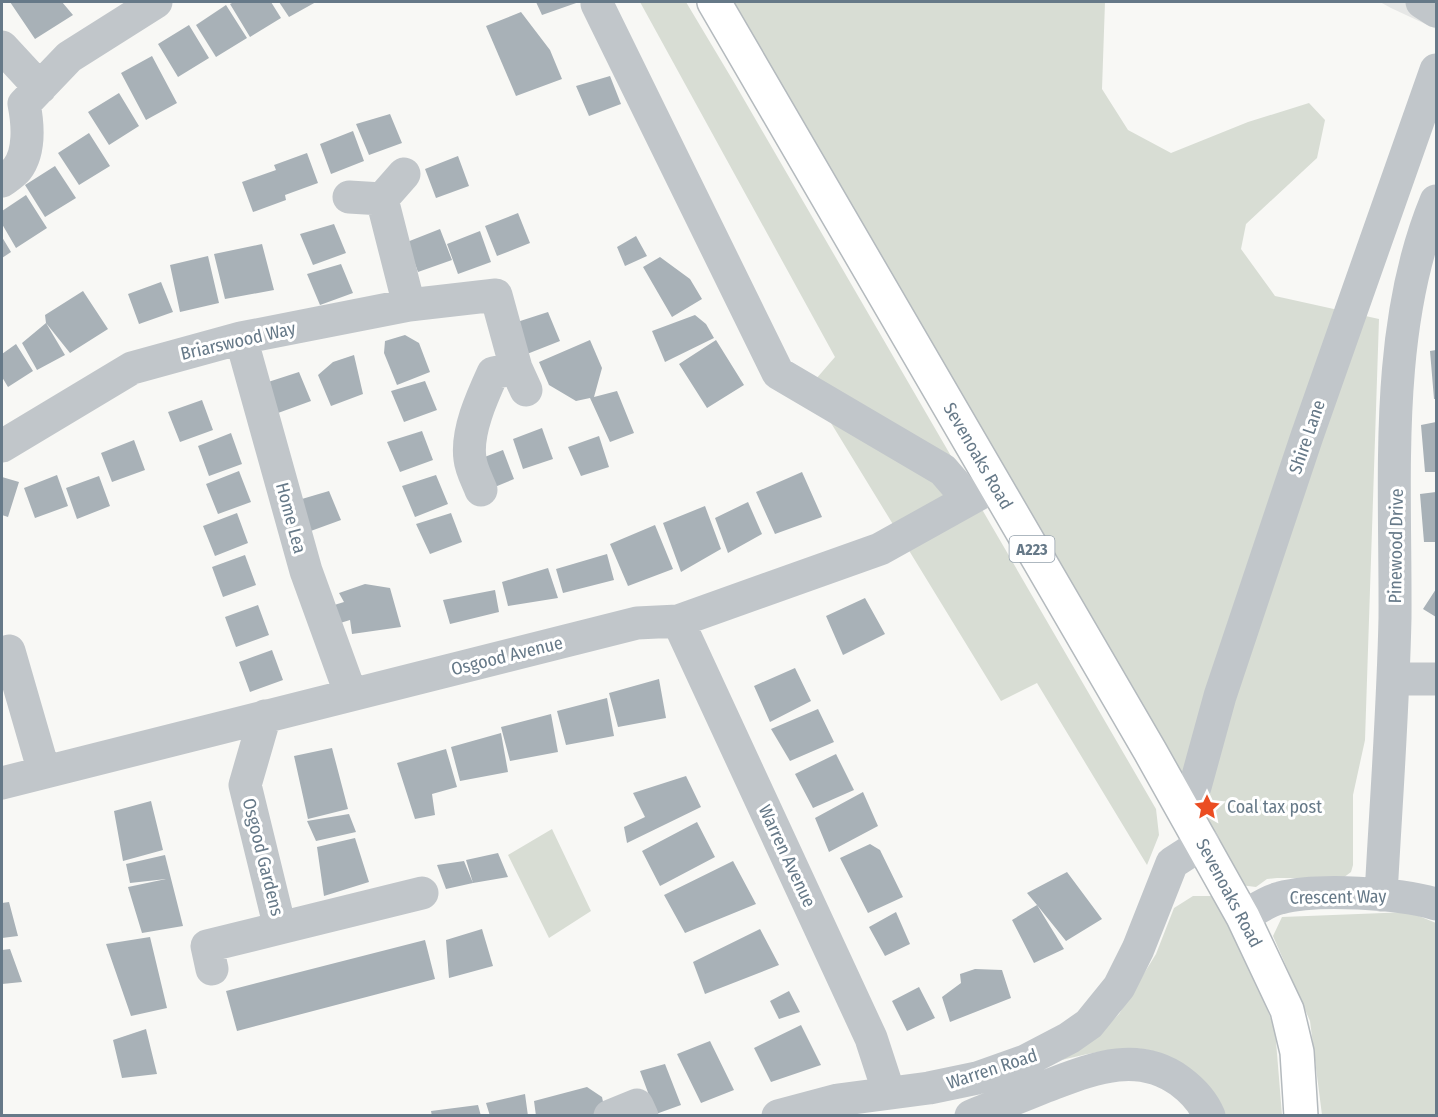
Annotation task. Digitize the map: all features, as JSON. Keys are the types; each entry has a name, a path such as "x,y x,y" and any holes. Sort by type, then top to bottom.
{"main road":[{"name":"Sevenoaks Road","path":"714,2 982,492 1181,805 1243,917 1287,1010 1297,1052 1301,1116"}],"street":[{"path":"2,181 17,169 23,153 32,96 69,57 156,2"},
{"path":"1422,2 1437,11"},
{"path":"597,4 778,373 982,492"},
{"path":"2,47 32,96"},
{"name":"Shire Lane","path":"1181,805 1195,787 1220,696 1307,436 1437,70"},
{"path":"382,199 404,174"},
{"path":"349,197 382,199"},
{"path":"382,199 409,304"},
{"name":"Pinewood Drive","path":"1381,895 1394,679 1397,400 1406,300 1427,224 1437,201"},
{"name":"Briarswood Way","path":"2,446 132,368 241,338 409,304 496,295 512,377 480,400 470,444 470,459 481,490"},
{"name":"Home Lea","path":"241,338 306,571 351,695"},
{"name":"Osgood Avenue","path":"2,783 637,623 678,621 880,549 982,492"},
{"name":"Warren Avenue","path":"678,621 871,1038 889,1093"},
{"path":"9,651 44,772"},
{"path":"1394,679 1437,679"},
{"name":"Osgood Gardens","path":"265,716 245,785 280,928"},
{"name":"Warren Road","path":"778,1116 838,1100 953,1084 1000,1070 1047,1051 1089,1024 1119,987 1138,950 1172,863 1203,843"},
{"name":"Osgood Gardens","path":"212,969 207,946 422,893"},
{"name":"Crescent Way","path":"1243,917 1266,903 1287,896 1381,895 1437,904"},
{"name":"Warren Road","path":"971,1116 1084,1072 1115,1064 1130,1063 1144,1064 1172,1076 1195,1094 1209,1116"},
{"path":"610,1116 637,1105 642,1116"}],"shaded area":[{"path":"640,2 686,2 735,84 1156,809 1159,835 1147,865 1037,683 1001,701 809,387 835,357"},
{"path":"729,2 1105,2 1102,89 1128,130 1171,153 1248,122 1309,103 1325,120 1317,158 1246,224 1241,249 1275,296 1379,319 1365,740 1353,795 1353,865 1351,872 1343,878 1277,878 1267,879 1256,887 1240,885"},
{"path":"1380,2 1436,2 1436,29 1391,8"},
{"path":"552,829 591,911 549,938 508,855"},
{"path":"1193,896 1212,896 1249,964 1275,1029 1282,1115 1224,1115 1168,1058 1145,1049 1116,1049 1062,1060 1094,1038 1119,1014 1156,954 1174,908"},
{"path":"1409,912 1436,923 1436,1115 1322,1115 1310,1021 1273,936 1282,917"}],"building":[{"path":"10,2 62,2 73,15 35,39"},
{"path":"234,2 271,2 281,18 250,37 230,4"},
{"path":"279,2 316,2 289,17"},
{"path":"536,2 579,2 542,15"},
{"path":"226,5 247,38 216,57 196,25"},
{"path":"521,12 550,50 562,79 516,96 486,26"},
{"path":"189,25 209,58 178,77 158,44"},
{"path":"152,56 177,103 146,120 121,73"},
{"path":"610,76 621,104 589,116 576,86"},
{"path":"119,93 139,126 109,145 88,112"},
{"path":"390,114 402,143 369,155 356,124"},
{"path":"353,131 364,161 331,174 320,144"},
{"path":"89,133 110,166 79,185 58,153"},
{"path":"307,153 318,183 285,195 286,200 253,212 242,182 276,170 274,165"},
{"path":"458,156 469,186 436,198 425,169"},
{"path":"55,166 76,198 45,217 25,185"},
{"path":"26,195 47,228 16,248 2,224 2,211"},
{"path":"518,213 530,243 497,256 485,226"},
{"path":"334,224 346,253 313,265 300,234"},
{"path":"440,229 452,260 418,272 407,242"},
{"path":"480,231 491,262 458,274 447,244"},
{"path":"636,236 647,256 625,266 617,247"},
{"path":"2,237 11,252 2,258"},
{"path":"262,244 274,290 225,299 214,254"},
{"path":"208,256 219,303 180,312 170,265"},
{"path":"660,257 690,279 702,299 672,317 643,267"},
{"path":"341,264 353,293 320,305 307,274"},
{"path":"161,282 173,312 139,324 128,294"},
{"path":"83,291 108,329 70,353 46,323 45,315"},
{"path":"548,312 560,341 527,354 514,323"},
{"path":"695,315 706,324 714,338 665,362 652,331"},
{"path":"46,323 65,355 37,370 22,343"},
{"path":"405,335 419,343 430,372 397,385 384,353 385,341"},
{"path":"590,340 602,368 594,397 617,391 634,433 610,442 590,398 576,401 549,385 539,362"},
{"path":"716,340 744,385 707,408 679,364"},
{"path":"16,344 33,371 8,387 2,377 2,354"},
{"path":"1436,350 1436,399 1434,399 1430,351"},
{"path":"354,355 363,394 331,406 318,375 333,362"},
{"path":"299,372 311,401 278,413 265,383"},
{"path":"425,381 437,410 404,422 391,391"},
{"path":"202,400 213,430 180,442 168,412"},
{"path":"1436,422 1436,472 1425,472 1421,425"},
{"path":"542,428 553,459 523,469 513,439"},
{"path":"422,431 433,460 400,472 387,442"},
{"path":"231,433 242,464 209,476 198,446"},
{"path":"599,436 609,467 581,476 568,447"},
{"path":"134,440 145,470 112,482 101,453"},
{"path":"503,450 514,479 485,491 474,461"},
{"path":"239,471 251,502 218,514 206,484"},
{"path":"802,472 822,517 775,534 756,492"},
{"path":"57,475 68,506 35,518 24,488"},
{"path":"436,475 448,504 415,517 402,486"},
{"path":"99,476 110,506 77,519 66,488"},
{"path":"2,477 19,482 8,517 2,515"},
{"path":"329,491 341,520 308,532 295,501"},
{"path":"1436,492 1436,542 1424,542 1420,494"},
{"path":"748,502 762,534 728,553 715,518"},
{"path":"705,506 721,549 681,572 663,523"},
{"path":"237,513 248,543 215,556 203,526"},
{"path":"451,513 462,542 430,554 416,524"},
{"path":"655,525 673,569 628,586 610,544"},
{"path":"607,554 614,580 563,593 556,569"},
{"path":"245,555 256,585 223,597 212,567"},
{"path":"548,568 558,598 508,606 502,582"},
{"path":"365,584 390,588 401,627 352,634 350,620 337,624 331,606 344,602 339,593"},
{"path":"1436,589 1436,617 1423,609"},
{"path":"495,590 499,612 450,624 443,600"},
{"path":"865,598 885,634 843,655 826,616"},
{"path":"258,605 269,635 236,647 225,617"},
{"path":"272,650 283,680 250,692 239,662"},
{"path":"795,668 811,701 770,722 754,686"},
{"path":"659,679 666,718 618,727 609,693"},
{"path":"607,698 614,736 566,745 557,711"},
{"path":"818,709 834,742 790,761 771,729"},
{"path":"551,714 558,752 510,761 501,727"},
{"path":"501,733 508,772 460,781 451,747"},
{"path":"332,748 348,809 308,819 294,756"},
{"path":"446,749 457,787 432,794 435,815 415,819 397,763"},
{"path":"836,754 854,790 813,808 795,774"},
{"path":"686,776 701,807 627,843 624,827 645,817 633,793"},
{"path":"863,792 878,826 829,852 815,818"},
{"path":"151,801 163,850 123,861 114,811"},
{"path":"349,814 356,832 316,841 307,821"},
{"path":"697,822 715,857 660,886 642,851"},
{"path":"355,838 369,882 324,896 317,847"},
{"path":"870,844 880,850 903,897 868,913 840,858"},
{"path":"498,853 508,877 473,883 466,860"},
{"path":"165,855 183,926 142,933 128,887 166,879 130,883 126,864"},
{"path":"464,861 473,883 446,889 437,865"},
{"path":"733,861 756,904 685,933 664,895"},
{"path":"1067,872 1102,919 1066,941 1027,893"},
{"path":"9,902 18,936 2,938 2,903"},
{"path":"1037,905 1064,949 1034,963 1012,920"},
{"path":"896,912 910,944 885,956 869,927"},
{"path":"482,929 493,966 449,978 446,940"},
{"path":"760,929 779,965 705,994 693,962"},
{"path":"150,937 167,1008 131,1016 106,944"},
{"path":"425,940 435,979 237,1031 226,991"},
{"path":"10,949 22,982 2,984 2,950"},
{"path":"975,969 1002,970 1011,998 950,1022 942,997 961,983 960,974"},
{"path":"919,987 935,1018 907,1031 892,1001"},
{"path":"789,991 800,1012 779,1019 770,1001"},
{"path":"801,1025 821,1065 771,1082 754,1048"},
{"path":"146,1029 157,1074 122,1078 113,1040"},
{"path":"710,1041 734,1090 701,1103 677,1054"},
{"path":"665,1064 681,1105 656,1114 640,1071"},
{"path":"587,1087 602,1097 606,1116 536,1116 534,1101"},
{"path":"525,1094 528,1116 490,1116 486,1103"},
{"path":"478,1105 481,1116 432,1116 431,1111"}],"place":[{"name":"Coal tax post","path":"1207,807"}]}
